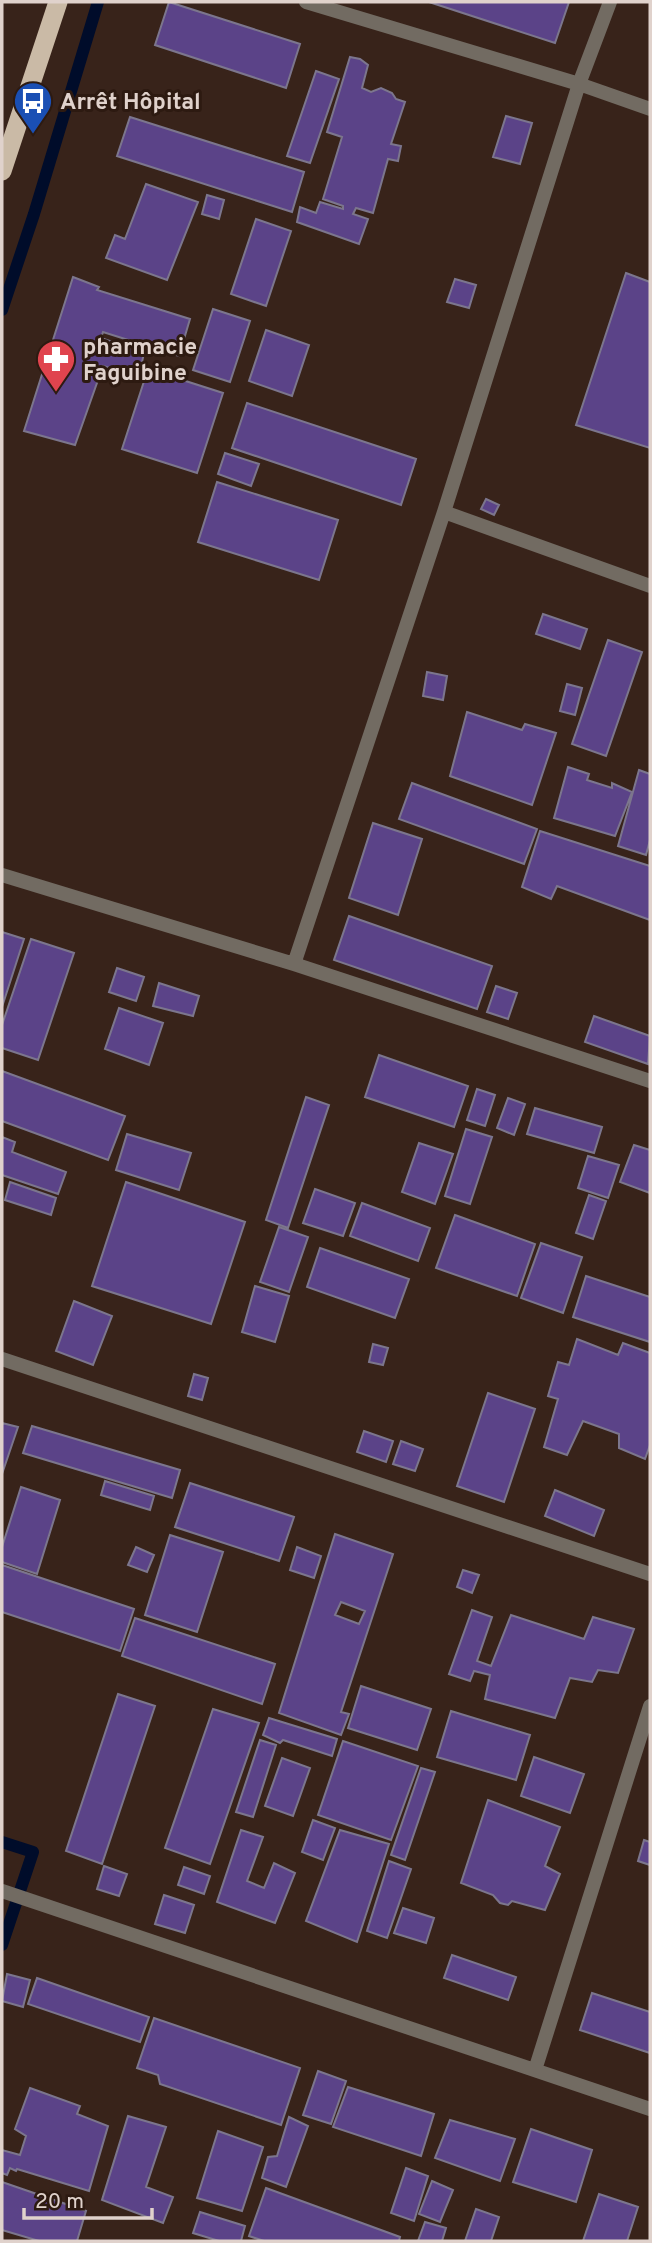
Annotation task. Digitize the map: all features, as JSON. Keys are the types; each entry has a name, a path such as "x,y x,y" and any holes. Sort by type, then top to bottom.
{"highway":[{"path":"2,170 58,2"}],"street":[{"path":"306,2 579,84 650,109"},
{"path":"294,964 444,512 579,84 610,2"},
{"path":"444,512 650,586"},
{"path":"2,874 294,964 650,1081"},
{"path":"2,1359 650,1574"},
{"path":"535,2070 650,1706"},
{"path":"2,1891 650,2109"}],"building":[{"path":"169,2 300,44 286,88 155,45"},
{"path":"429,2 569,2 555,43"},
{"path":"350,57 360,59 368,65 362,88 371,92 381,88 405,102 391,144 401,146 398,161 388,159 373,213 356,208 353,214 368,219 359,244 297,222 300,207 316,213 320,202 343,209 343,206 323,199 342,137 327,132"},
{"path":"316,71 339,79 310,163 287,156"},
{"path":"506,116 532,123 520,164 493,157"},
{"path":"130,117 304,172 292,212 117,156"},
{"path":"146,184 198,202 167,280 106,258 115,235 125,239"},
{"path":"207,195 224,200 219,219 202,214"},
{"path":"256,219 291,231 266,306 231,294"},
{"path":"626,273 650,282 650,448 576,425"},
{"path":"73,277 99,287 97,290 190,319 179,356 103,332 101,338 144,353 139,376 103,366 75,445 24,431"},
{"path":"455,279 476,285 469,308 447,302"},
{"path":"213,309 250,321 230,382 193,370"},
{"path":"266,330 309,345 292,396 249,381"},
{"path":"148,369 223,393 197,473 122,449"},
{"path":"247,403 416,459 401,505 232,448"},
{"path":"225,453 259,464 251,486 218,474"},
{"path":"217,482 338,520 319,580 198,542"},
{"path":"486,499 499,505 494,515 481,509"},
{"path":"543,614 587,629 580,649 536,634"},
{"path":"608,640 642,652 606,756 572,744"},
{"path":"427,672 447,676 443,700 423,696"},
{"path":"567,684 582,688 575,715 560,711"},
{"path":"467,712 522,730 525,724 556,733 532,805 450,776"},
{"path":"568,767 589,774 587,780 612,788 612,783 632,792 615,836 554,818"},
{"path":"639,770 650,774 650,840 646,855 618,846"},
{"path":"412,783 537,829 524,864 399,819"},
{"path":"373,823 422,839 398,915 349,898"},
{"path":"540,831 650,866 650,920 557,886 551,899 522,887"},
{"path":"349,916 492,966 477,1009 334,960"},
{"path":"2,932 24,939 2,1007"},
{"path":"31,939 74,953 38,1060 2,1048 2,1025"},
{"path":"117,968 144,977 136,1001 109,992"},
{"path":"159,983 199,996 193,1016 153,1006"},
{"path":"496,986 517,993 508,1019 487,1012"},
{"path":"119,1008 163,1023 149,1065 105,1049"},
{"path":"594,1016 650,1036 648,1064 585,1042"},
{"path":"379,1055 468,1086 454,1127 365,1097"},
{"path":"2,1071 125,1116 108,1160 2,1121"},
{"path":"477,1089 495,1095 485,1126 467,1120"},
{"path":"306,1097 329,1105 288,1228 266,1220"},
{"path":"508,1098 525,1104 514,1135 497,1128"},
{"path":"535,1108 602,1127 594,1153 527,1134"},
{"path":"466,1129 492,1137 470,1204 445,1196"},
{"path":"127,1134 191,1153 179,1190 116,1170"},
{"path":"2,1137 15,1142 12,1152 66,1172 58,1194 2,1175"},
{"path":"419,1143 453,1154 435,1204 402,1192"},
{"path":"634,1145 650,1150 650,1193 620,1182"},
{"path":"588,1156 619,1165 608,1198 578,1188"},
{"path":"10,1182 56,1198 51,1215 5,1200"},
{"path":"126,1182 245,1222 211,1324 92,1286"},
{"path":"315,1189 355,1203 343,1236 303,1223"},
{"path":"589,1195 606,1201 593,1239 576,1233"},
{"path":"362,1203 430,1228 418,1261 350,1236"},
{"path":"455,1215 535,1244 517,1296 436,1268"},
{"path":"279,1227 308,1237 289,1292 260,1282"},
{"path":"541,1243 582,1257 563,1313 521,1298"},
{"path":"320,1248 409,1279 395,1318 307,1287"},
{"path":"586,1276 650,1297 650,1342 573,1317"},
{"path":"255,1286 289,1296 275,1342 242,1332"},
{"path":"74,1301 112,1316 93,1365 56,1351"},
{"path":"577,1339 618,1355 623,1343 650,1353 650,1445 645,1459 619,1448 619,1434 583,1421 567,1455 544,1447 558,1399 548,1396 558,1362 569,1365"},
{"path":"373,1344 388,1348 383,1365 369,1362"},
{"path":"194,1374 208,1378 202,1400 188,1396"},
{"path":"488,1393 535,1409 504,1502 457,1486"},
{"path":"2,1423 18,1427 2,1474"},
{"path":"32,1426 180,1470 172,1498 23,1453"},
{"path":"364,1431 393,1441 386,1462 357,1452"},
{"path":"401,1441 423,1449 415,1471 393,1464"},
{"path":"105,1481 154,1496 150,1510 101,1495"},
{"path":"190,1483 294,1517 279,1561 175,1527"},
{"path":"21,1487 60,1500 37,1574 2,1562 2,1547"},
{"path":"555,1490 604,1510 594,1536 545,1516"},
{"path":"335,1534 393,1554 341,1712 349,1714 341,1735 279,1713","holes":["341,1602 365,1611 359,1624 335,1615"]},
{"path":"170,1535 223,1552 197,1632 145,1615"},
{"path":"136,1547 154,1555 147,1572 128,1565"},
{"path":"297,1547 321,1556 314,1578 290,1570"},
{"path":"2,1565 134,1609 120,1651 2,1612"},
{"path":"463,1570 479,1575 472,1593 457,1587"},
{"path":"472,1610 492,1617 477,1661 491,1666 511,1615 584,1639 593,1617 634,1629 618,1673 598,1670 592,1682 570,1678 555,1718 485,1699 490,1675 474,1671 470,1681 449,1674"},
{"path":"135,1618 275,1664 262,1704 122,1656"},
{"path":"361,1686 431,1709 417,1750 348,1728"},
{"path":"118,1694 155,1706 102,1864 66,1851"},
{"path":"213,1709 259,1723 210,1864 165,1848"},
{"path":"451,1711 530,1735 516,1780 437,1757"},
{"path":"269,1718 337,1739 332,1756 283,1740 280,1743 263,1735"},
{"path":"260,1740 276,1745 253,1817 236,1812"},
{"path":"343,1741 418,1766 391,1840 318,1815"},
{"path":"534,1757 584,1774 570,1813 521,1796"},
{"path":"282,1758 310,1768 293,1816 265,1806"},
{"path":"421,1768 435,1772 405,1860 391,1855"},
{"path":"488,1800 560,1827 545,1866 560,1874 545,1910 512,1901 508,1905 500,1903 493,1895 461,1883"},
{"path":"313,1820 335,1828 323,1860 302,1852"},
{"path":"241,1830 263,1837 247,1881 264,1888 274,1863 295,1873 275,1923 217,1902"},
{"path":"340,1830 389,1844 357,1942 306,1921"},
{"path":"644,1840 650,1842 650,1865 638,1861"},
{"path":"389,1861 411,1869 387,1938 367,1931"},
{"path":"104,1866 127,1874 119,1896 97,1889"},
{"path":"184,1867 210,1876 204,1894 178,1885"},
{"path":"164,1895 194,1905 185,1933 155,1924"},
{"path":"403,1908 434,1918 426,1943 394,1933"},
{"path":"452,1955 516,1977 508,2000 444,1978"},
{"path":"7,1974 30,1980 23,2007 2,2001"},
{"path":"37,1978 149,2017 140,2042 28,2004"},
{"path":"592,1993 650,2012 650,2053 580,2030"},
{"path":"154,2018 300,2068 281,2125 160,2084 158,2075 137,2068"},
{"path":"318,2071 346,2081 331,2124 303,2115"},
{"path":"348,2087 434,2114 421,2156 333,2127"},
{"path":"30,2088 80,2106 77,2114 108,2126 89,2191 17,2169 16,2171 10,2168 7,2175 2,2173 2,2150 20,2155 26,2136 15,2129"},
{"path":"128,2116 166,2127 146,2187 173,2197 163,2223 102,2200"},
{"path":"289,2117 308,2126 286,2187 262,2178 268,2157 277,2156"},
{"path":"450,2120 515,2139 500,2181 435,2158"},
{"path":"531,2129 592,2150 576,2202 513,2182"},
{"path":"218,2131 263,2147 242,2211 197,2198"},
{"path":"406,2168 428,2176 414,2221 391,2213"},
{"path":"432,2181 453,2190 440,2222 419,2214"},
{"path":"2,2182 86,2211 77,2241 39,2241 2,2230"},
{"path":"266,2188 400,2237 399,2241 264,2241 249,2236"},
{"path":"599,2194 638,2207 627,2241 583,2241"},
{"path":"476,2209 499,2217 491,2241 465,2241"},
{"path":"200,2212 245,2226 241,2241 219,2241 193,2233"},
{"path":"425,2222 446,2228 442,2241 418,2241"}],"waterway":[{"path":"2,310 98,2"},
{"path":"2,1842 33,1852 2,1945"}],"place":[{"name":"Arrêt Hôpital","path":"33,135"},
{"name":"pharmacie Faguibine","path":"56,393"}]}
